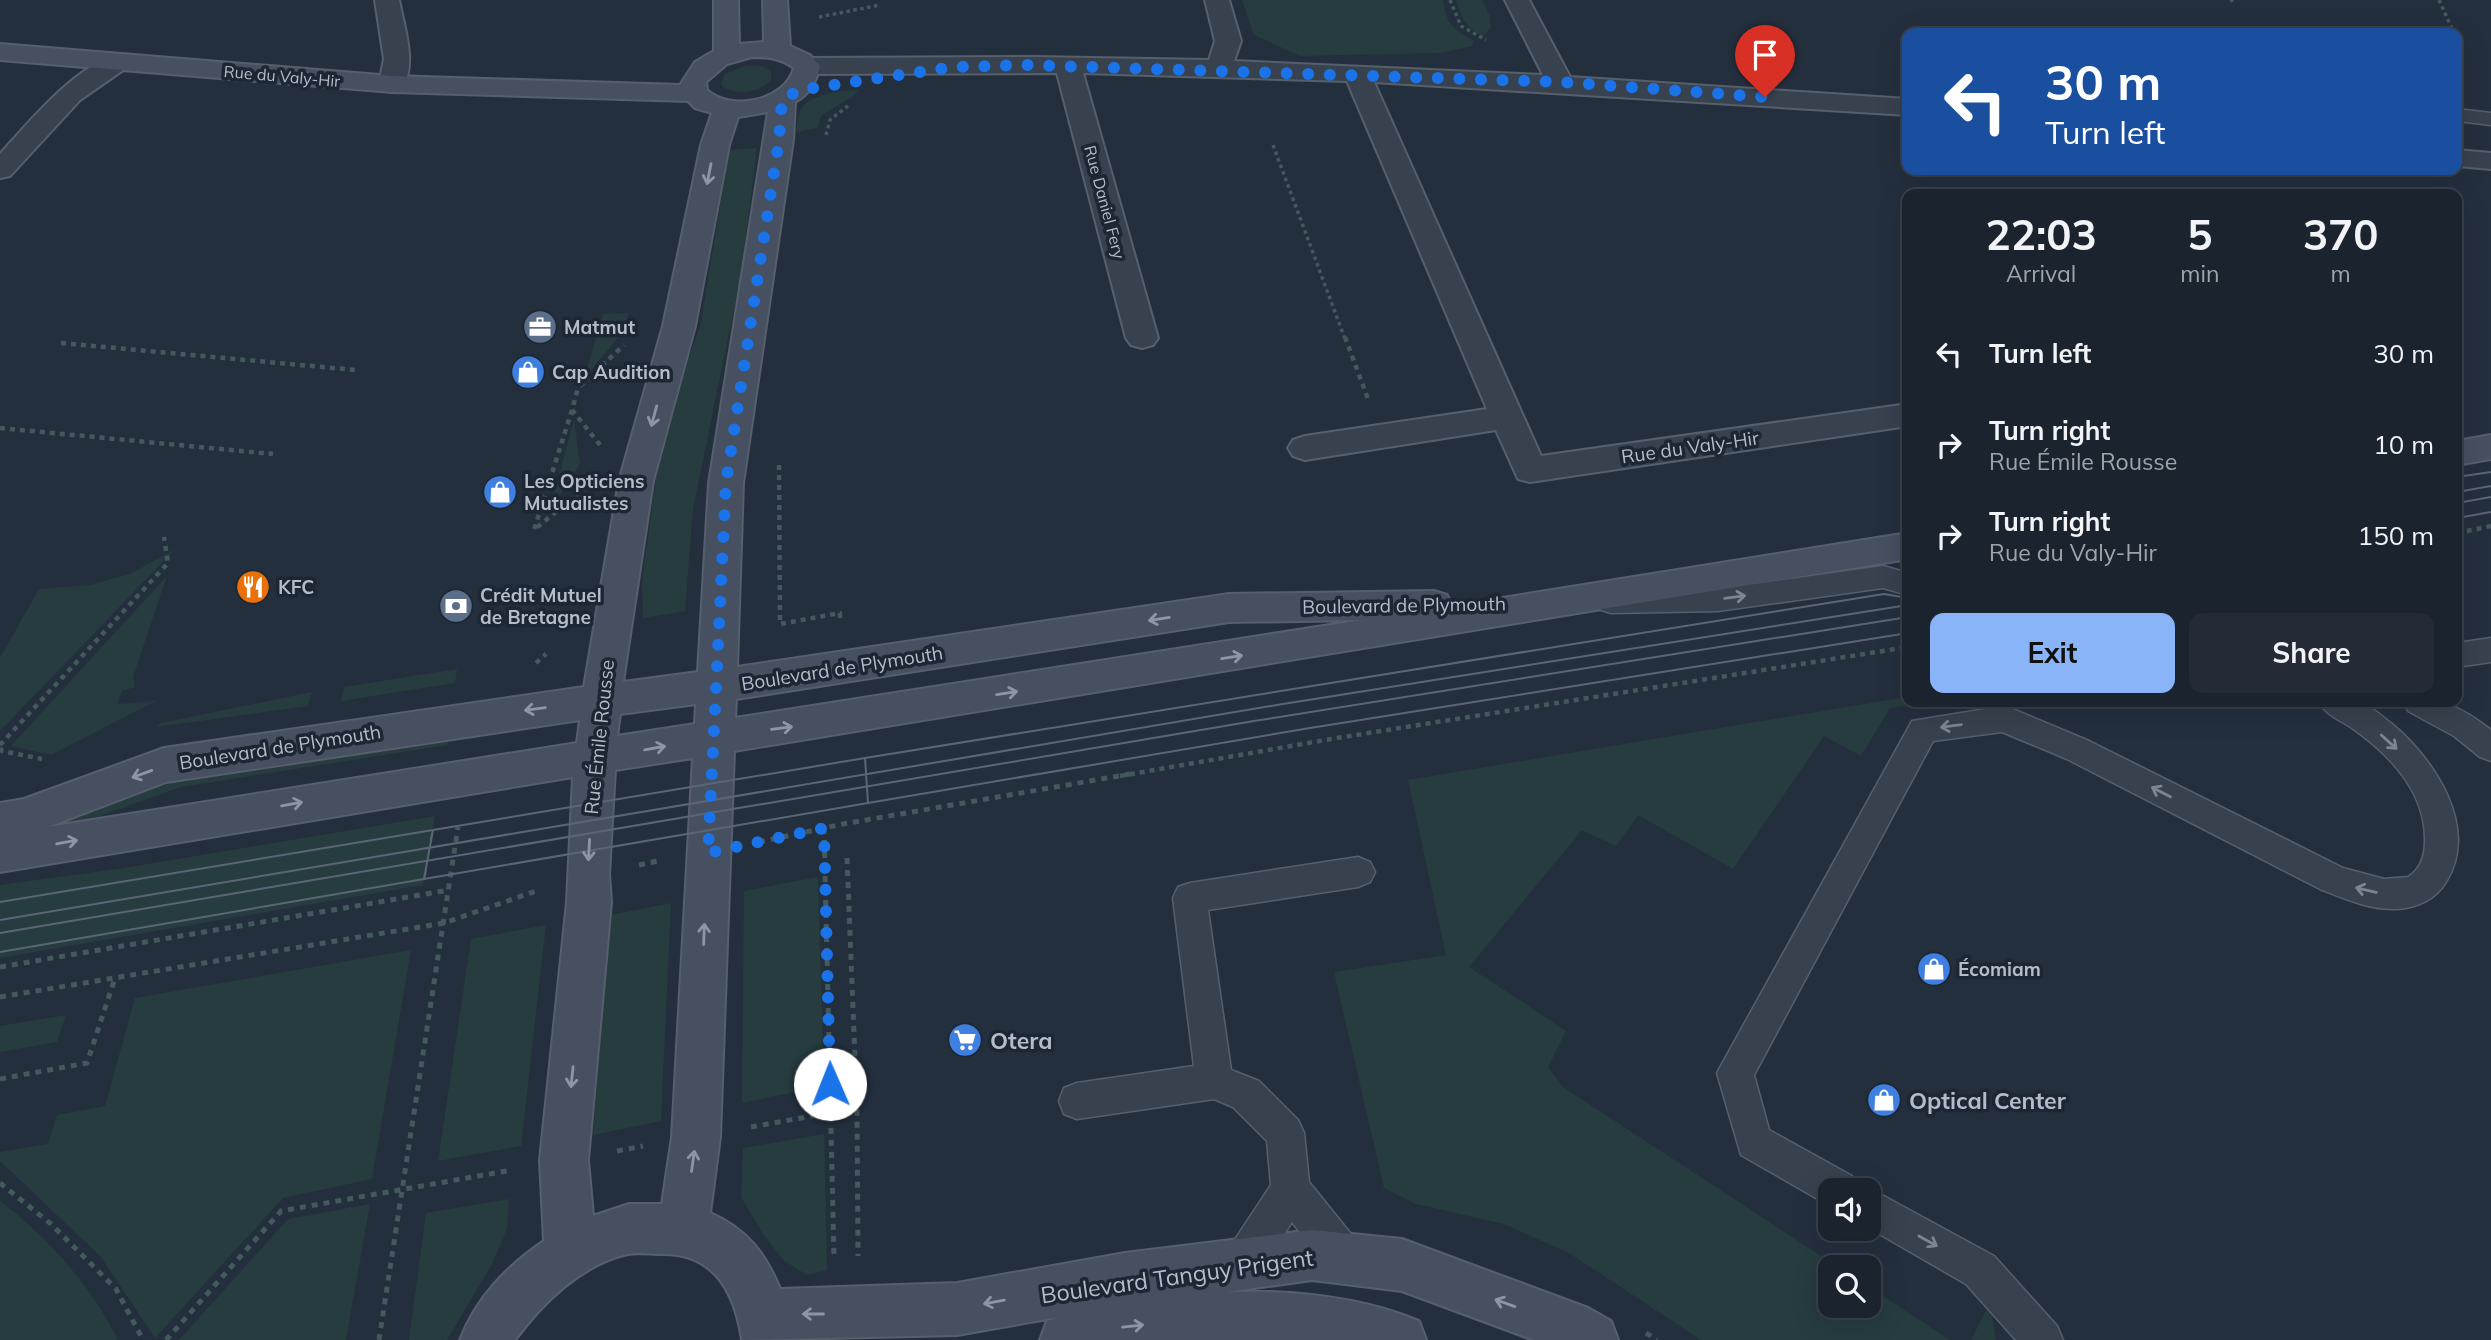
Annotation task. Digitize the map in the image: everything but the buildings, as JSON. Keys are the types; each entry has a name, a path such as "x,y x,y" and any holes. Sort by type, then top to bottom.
{"main road":[{"path":"726,0 727,54"},
{"path":"775,0 777,49"},
{"path":"683,1229 696,1137 726,483 779,140 796,85 796,55 777,49 752,49 727,54 697,82 707,103 727,108 755,108 796,85"},
{"name":"Rue du Valy-Hir","path":"0,52 392,85 564,88 697,82"},
{"name":"Rue Émile Rousse","path":"569,1252 564,1160 589,902 588,874 595,758 609,638 636,481 679,326 715,145 727,108"},
{"path":"2462,452 2491,447"},
{"name":"Boulevard de Plymouth","path":"0,853 464,775 595,758 1569,603 1902,547"},
{"name":"Boulevard de Plymouth","path":"0,821 25,817 164,765 602,699 715,687 1229,608 1569,603"},
{"path":"486,1340 524,1289 569,1252 627,1229 683,1229 721,1246 749,1275 767,1328"},
{"name":"Boulevard Tanguy Prigent","path":"767,1328 860,1291 957,1309 1125,1279 1312,1255 1402,1265 1581,1333"},
{"name":"Boulevard Tanguy Prigent","path":"1066,1340 1122,1326 1209,1318 1315,1320 1399,1340"}],"street":[{"path":"387,0 397,59 392,85"},
{"path":"1217,0 1228,41 1218,70"},
{"path":"1517,0 1560,82"},
{"path":"0,170 71,94 117,63"},
{"path":"796,85 953,67 1069,65 1560,82 1902,107"},
{"name":"Rue Daniel Fery","path":"1069,65 1142,338"},
{"name":"Rue du Valy-Hir","path":"1358,75 1530,470 1902,416"},
{"path":"2462,159 2491,162"},
{"path":"1305,447 1506,417"}],"lane":[{"path":"2462,116 2491,119"},
{"path":"1569,603 1718,600 1883,577 1902,582"},
{"path":"2462,654 2491,650"},
{"path":"1818,1179 1754,1142 1735,1073 1923,730 2004,719 2078,750 2333,879 2361,890 2389,895 2413,892 2431,882 2439,866 2443,828 2427,786 2395,746 2344,707"},
{"path":"2428,707 2465,727 2491,748"},
{"path":"1214,1081 1190,898 1358,872"},
{"path":"1077,1101 1214,1081 1247,1094 1285,1133 1291,1190 1345,1258"},
{"path":"1242,1264 1291,1190"},
{"path":"1881,1214 1980,1270 2043,1340"}],"path":[{"path":"2440,0 2452,28"},
{"path":"816,18 880,5"},
{"path":"826,137 830,120 856,101"},
{"path":"1273,145 1382,436"},
{"path":"588,485 534,530 578,388 630,339"},
{"path":"61,343 355,370"},
{"path":"572,410 600,445"},
{"path":"0,428 273,454"},
{"path":"779,454 780,624"},
{"path":"2462,532 2491,526"},
{"path":"0,745 168,563 164,537"},
{"path":"0,997 444,923 588,874 708,853 824,828 1317,742 1902,648"},
{"path":"824,828 834,1262"},
{"path":"847,858 857,1108 860,1291"},
{"path":"0,967 449,890"},
{"path":"379,1340 444,923"},
{"path":"0,1079 87,1063 115,978"},
{"path":"166,1340 281,1211 857,1108"},
{"path":"0,1183 51,1224 116,1289 143,1340"},
{"path":"1646,1333 1657,1340"}],"green space":[{"path":"1242,0 1443,0 1446,15 1452,25 1474,41 1472,46 1441,53 1300,56 1254,35"},
{"path":"1456,0 1482,0 1490,17 1491,27 1484,36 1472,30 1465,22"},
{"path":"746,66 762,66 771,72 771,80 748,92 735,92 723,87 721,83 725,74"},
{"path":"858,90 855,95 821,116 817,128 797,132 800,111 809,101 829,93"},
{"path":"757,148 741,275 693,509 685,611 643,618 642,581 656,478 688,360 701,323 729,150"},
{"path":"629,313 623,331 584,379 603,314"},
{"path":"574,420 580,464 549,512"},
{"path":"174,550 0,731 0,658 39,589 91,585 132,573"},
{"path":"167,576 133,677 135,687 122,691 117,704 156,701 51,755 11,746"},
{"path":"457,669 455,683 341,701 344,687"},
{"path":"312,692 308,706 156,727 161,723"},
{"path":"1902,698 1902,706 1890,708 1861,756 1824,736 1733,869 1638,815 1616,846 1582,830 1469,967 1566,1031 1548,1067 1563,1087 1820,1255 1818,1318 1881,1318 1881,1295 1950,1340 1701,1340 1569,1253 1504,1224 1416,1204 1384,1188 1334,972 1446,955 1408,780"},
{"path":"448,735 448,745 181,787 35,839 6,839 164,779"},
{"path":"435,816 423,885 0,958 0,885 124,868"},
{"path":"818,877 824,1086 742,1103 744,891"},
{"path":"671,903 661,1121 593,1135 610,915"},
{"path":"546,925 521,1146 438,1161 471,939"},
{"path":"411,950 372,1179 283,1198 155,1338 101,1257 0,1161 0,1152 48,1144 57,1115 105,1106 135,998"},
{"path":"66,1015 57,1042 0,1052 0,1026"},
{"path":"824,1134 827,1270 807,1275 784,1261 763,1234 741,1197 743,1148"},
{"path":"509,1199 507,1229 492,1264 447,1340 409,1340 426,1213"},
{"path":"0,1201 35,1230 67,1264 95,1301 118,1340 0,1340"},
{"path":"370,1204 346,1340 179,1340 288,1219"},
{"path":"1990,1303 1996,1340 1971,1340"}],"tram line":[{"path":"2462,476 2491,472"},
{"path":"2462,491 2491,486"},
{"path":"2462,502 2491,497"},
{"path":"2462,517 2491,512"},
{"path":"865,758 1884,594 1902,597"},
{"path":"866,774 1283,704 1902,606"},
{"path":"867,786 1254,721 1902,618"},
{"path":"868,803 1310,728 1902,634"},
{"path":"433,830 865,758"},
{"path":"865,758 866,774"},
{"path":"430,848 866,774"},
{"path":"866,774 867,786"},
{"path":"427,861 867,786"},
{"path":"867,786 868,803"},
{"path":"424,879 868,803"},
{"path":"0,902 433,830"},
{"path":"430,848 433,830"},
{"path":"431,839 433,830"},
{"path":"0,920 430,848"},
{"path":"427,861 430,848"},
{"path":"0,933 427,861"},
{"path":"424,879 427,861"},
{"path":"424,879 426,870"},
{"path":"0,952 424,879"}],"place":[{"name":"Matmut","path":"540,327"},
{"name":"Cap Audition","path":"528,372"},
{"name":"Les Opticiens Mutualistes","path":"500,492"},
{"name":"KFC","path":"253,587"},
{"name":"Crédit Mutuel de Bretagne","path":"456,606"},
{"name":"Écomiam","path":"1934,969"},
{"name":"Otera","path":"965,1040"},
{"name":"Optical Center","path":"1884,1100"}],"route":[{"path":"830,1084 824,828 708,853 726,483 779,140 782,100 799,90 953,67 1027,65 1560,82 1765,97"}]}
